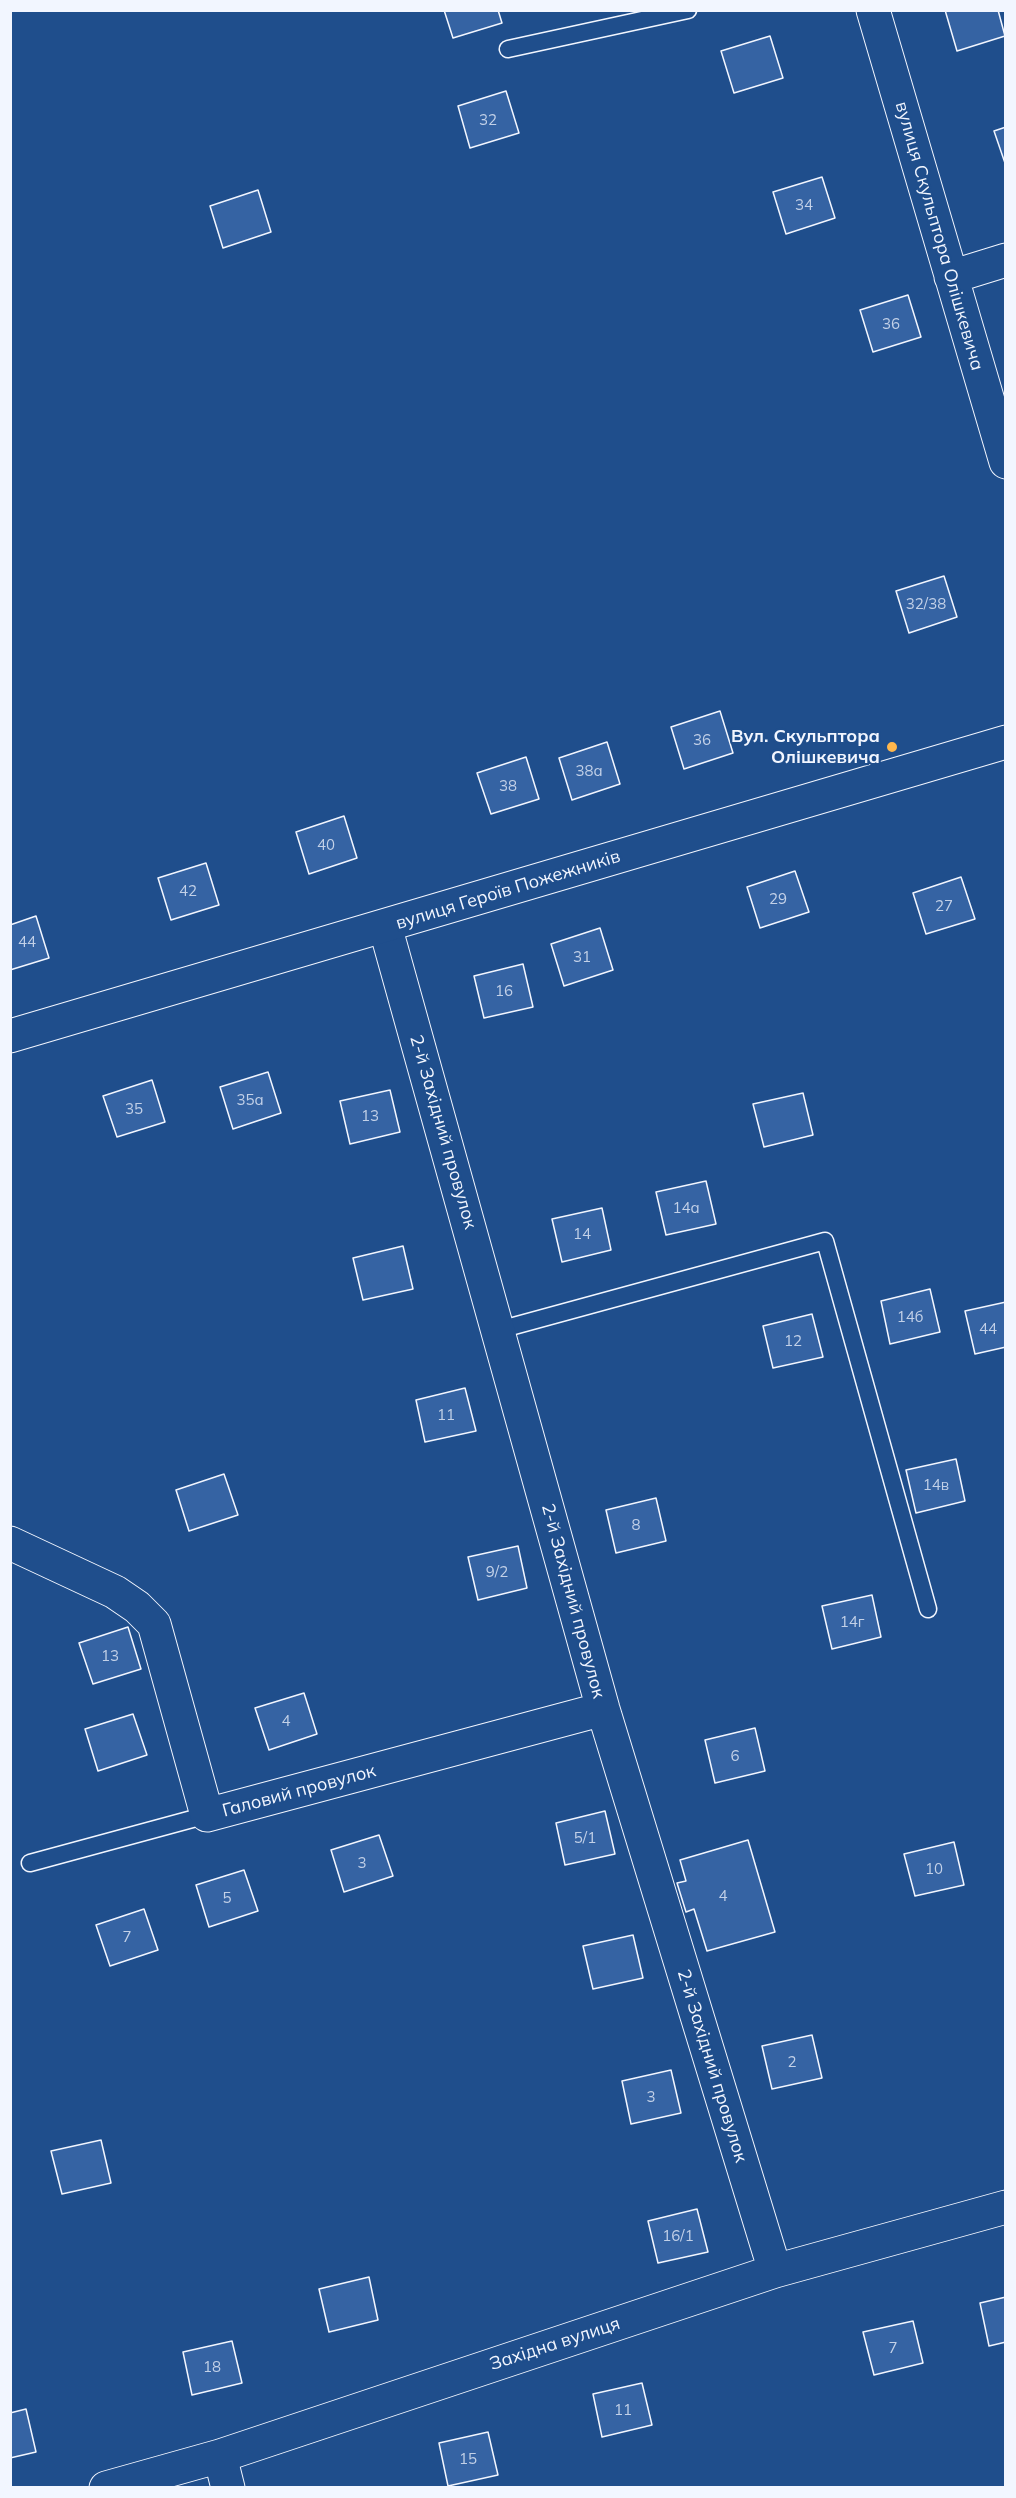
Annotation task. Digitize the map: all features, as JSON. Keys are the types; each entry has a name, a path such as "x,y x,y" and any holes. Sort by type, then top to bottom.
{"street":[{"name":"вулиця Скульптора Олішкевича","path":"873,10 1005,462"},
{"path":"951,277 1005,260"},
{"name":"вулиця Героїв Пожежників","path":"10,1036 1005,742"},
{"name":"2-й Західний провулок","path":"385,926 603,1709 775,2271"},
{"name":"Галовий провулок","path":"10,1543 115,1593 137,1607 154,1624 207,1815 603,1709"},
{"name":"Західна вулиця","path":"106,2487 220,2456 775,2271 1005,2207"},
{"path":"220,2456 228,2487"}],"lane":[{"path":"508,49 688,10"},
{"path":"499,1330 825,1241 928,1610"},
{"path":"30,1863 207,1815"}],"building":[{"path":"444,10 498,10 502,23 453,38"},
{"path":"945,10 998,10 1005,36 957,51"},
{"path":"770,36 783,78 734,93 721,51"},
{"path":"506,91 519,133 470,148 458,106"},
{"path":"1006,127 1006,166 994,131"},
{"path":"822,177 835,218 786,234 773,192"},
{"path":"258,190 271,232 223,248 210,206"},
{"path":"908,295 921,337 873,352 860,310"},
{"path":"944,576 957,617 909,633 896,591"},
{"path":"720,711 733,753 684,769 671,727"},
{"path":"607,742 620,784 572,800 559,758"},
{"path":"526,757 539,799 491,814 477,773"},
{"path":"344,816 357,858 309,874 296,832"},
{"path":"206,863 219,905 171,920 158,878"},
{"path":"795,871 809,912 760,928 747,887"},
{"path":"961,877 975,919 926,934 913,893"},
{"path":"36,916 49,958 10,970 10,925"},
{"path":"600,928 613,970 564,986 551,944"},
{"path":"523,964 533,1007 484,1018 474,976"},
{"path":"268,1072 281,1113 233,1129 220,1087"},
{"path":"152,1080 165,1122 117,1137 103,1096"},
{"path":"390,1090 400,1132 350,1144 340,1101"},
{"path":"803,1093 813,1135 764,1147 753,1104"},
{"path":"706,1181 716,1224 666,1235 656,1192"},
{"path":"602,1208 611,1250 562,1262 552,1219"},
{"path":"403,1246 413,1289 363,1300 353,1258"},
{"path":"930,1289 940,1332 890,1344 881,1301"},
{"path":"1006,1302 1006,1347 975,1354 965,1311"},
{"path":"812,1314 823,1357 773,1368 763,1326"},
{"path":"465,1388 476,1431 425,1442 416,1400"},
{"path":"956,1459 965,1501 916,1513 906,1470"},
{"path":"224,1474 238,1515 189,1531 176,1490"},
{"path":"656,1498 666,1541 616,1553 606,1510"},
{"path":"518,1546 527,1588 478,1600 468,1557"},
{"path":"872,1595 881,1637 832,1649 822,1606"},
{"path":"128,1627 141,1669 93,1684 79,1643"},
{"path":"304,1693 317,1734 269,1750 255,1708"},
{"path":"133,1714 147,1755 98,1771 85,1729"},
{"path":"755,1728 765,1771 715,1783 705,1740"},
{"path":"605,1811 615,1854 565,1865 556,1823"},
{"path":"379,1835 393,1876 344,1892 331,1850"},
{"path":"748,1840 775,1932 707,1951 694,1909 686,1912 677,1883 686,1881 680,1860"},
{"path":"954,1842 964,1885 915,1896 904,1854"},
{"path":"244,1870 258,1911 209,1927 196,1885"},
{"path":"144,1909 158,1950 110,1966 96,1925"},
{"path":"633,1935 643,1978 593,1989 583,1946"},
{"path":"812,2035 822,2078 772,2089 762,2046"},
{"path":"671,2070 681,2113 631,2124 622,2081"},
{"path":"101,2140 111,2183 62,2194 51,2151"},
{"path":"697,2209 708,2252 658,2263 648,2221"},
{"path":"369,2277 378,2320 329,2332 319,2289"},
{"path":"1006,2297 1006,2342 989,2346 980,2303"},
{"path":"913,2321 923,2363 874,2375 863,2332"},
{"path":"232,2341 242,2383 192,2395 183,2352"},
{"path":"642,2383 652,2425 602,2437 593,2394"},
{"path":"26,2409 36,2452 10,2458 10,2413"},
{"path":"488,2432 498,2475 448,2486 439,2443"}],"place":[{"name":"Вул. Скульптора Олішкевича","path":"892,747"}]}
